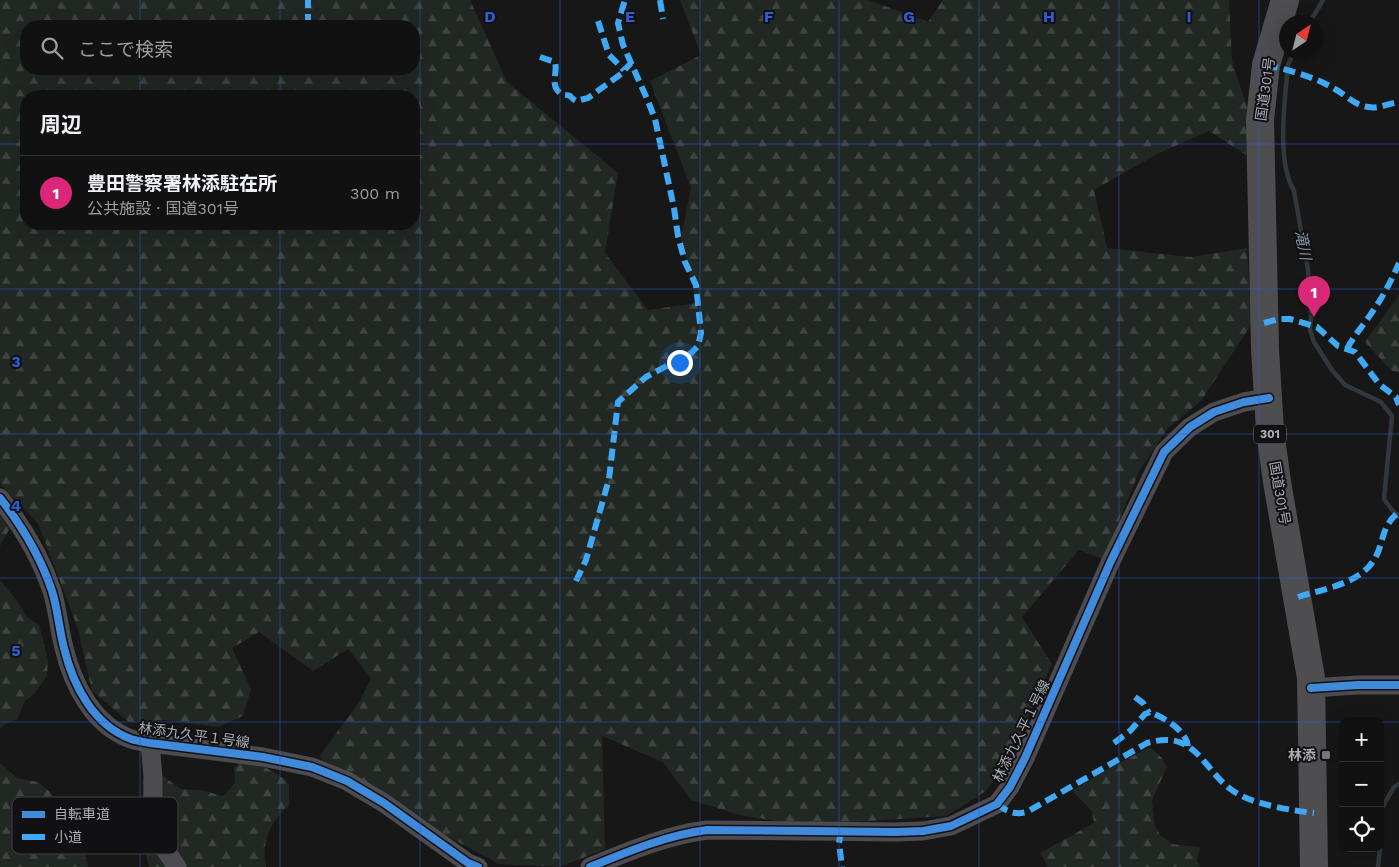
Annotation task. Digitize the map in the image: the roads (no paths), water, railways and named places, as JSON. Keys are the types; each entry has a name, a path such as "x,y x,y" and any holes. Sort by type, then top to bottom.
{"highway":[{"name":"国道301号","path":"1286,0 1266,65 1260,120 1265,349 1273,456 1311,678 1314,867"}],"street":[{"name":"林添九久平１号線","path":"590,867 688,832 707,830 896,832 923,830 951,826 997,804 1010,787 1025,758 1110,563 1164,452 1190,427 1214,412 1244,402 1269,398"},
{"name":"林添九久平１号線","path":"0,498 12,513 38,556 60,618 63,646 75,684 86,703 114,731 132,740 263,757 312,767 347,781 384,803 468,863 478,867"},
{"path":"1311,688 1358,685 1399,686"},
{"path":"150,743 153,797"},
{"path":"168,854 177,867"}],"waterway":[{"name":"滝川","path":"1314,15 1323,0"},
{"name":"滝川","path":"1290,60 1288,65 1284,112 1283,147 1288,178 1294,191 1308,270 1310,330 1314,342 1332,370 1345,385 1381,402 1392,416 1384,499 1399,517"},
{"name":"滝川","path":"1382,807 1394,787 1399,784"},
{"name":"滝川","path":"1378,867 1380,852"}],"place":[{"name":"豊田警察署林添駐在所","path":"1314,317"},
{"name":"林添","path":"1326,755"}]}
